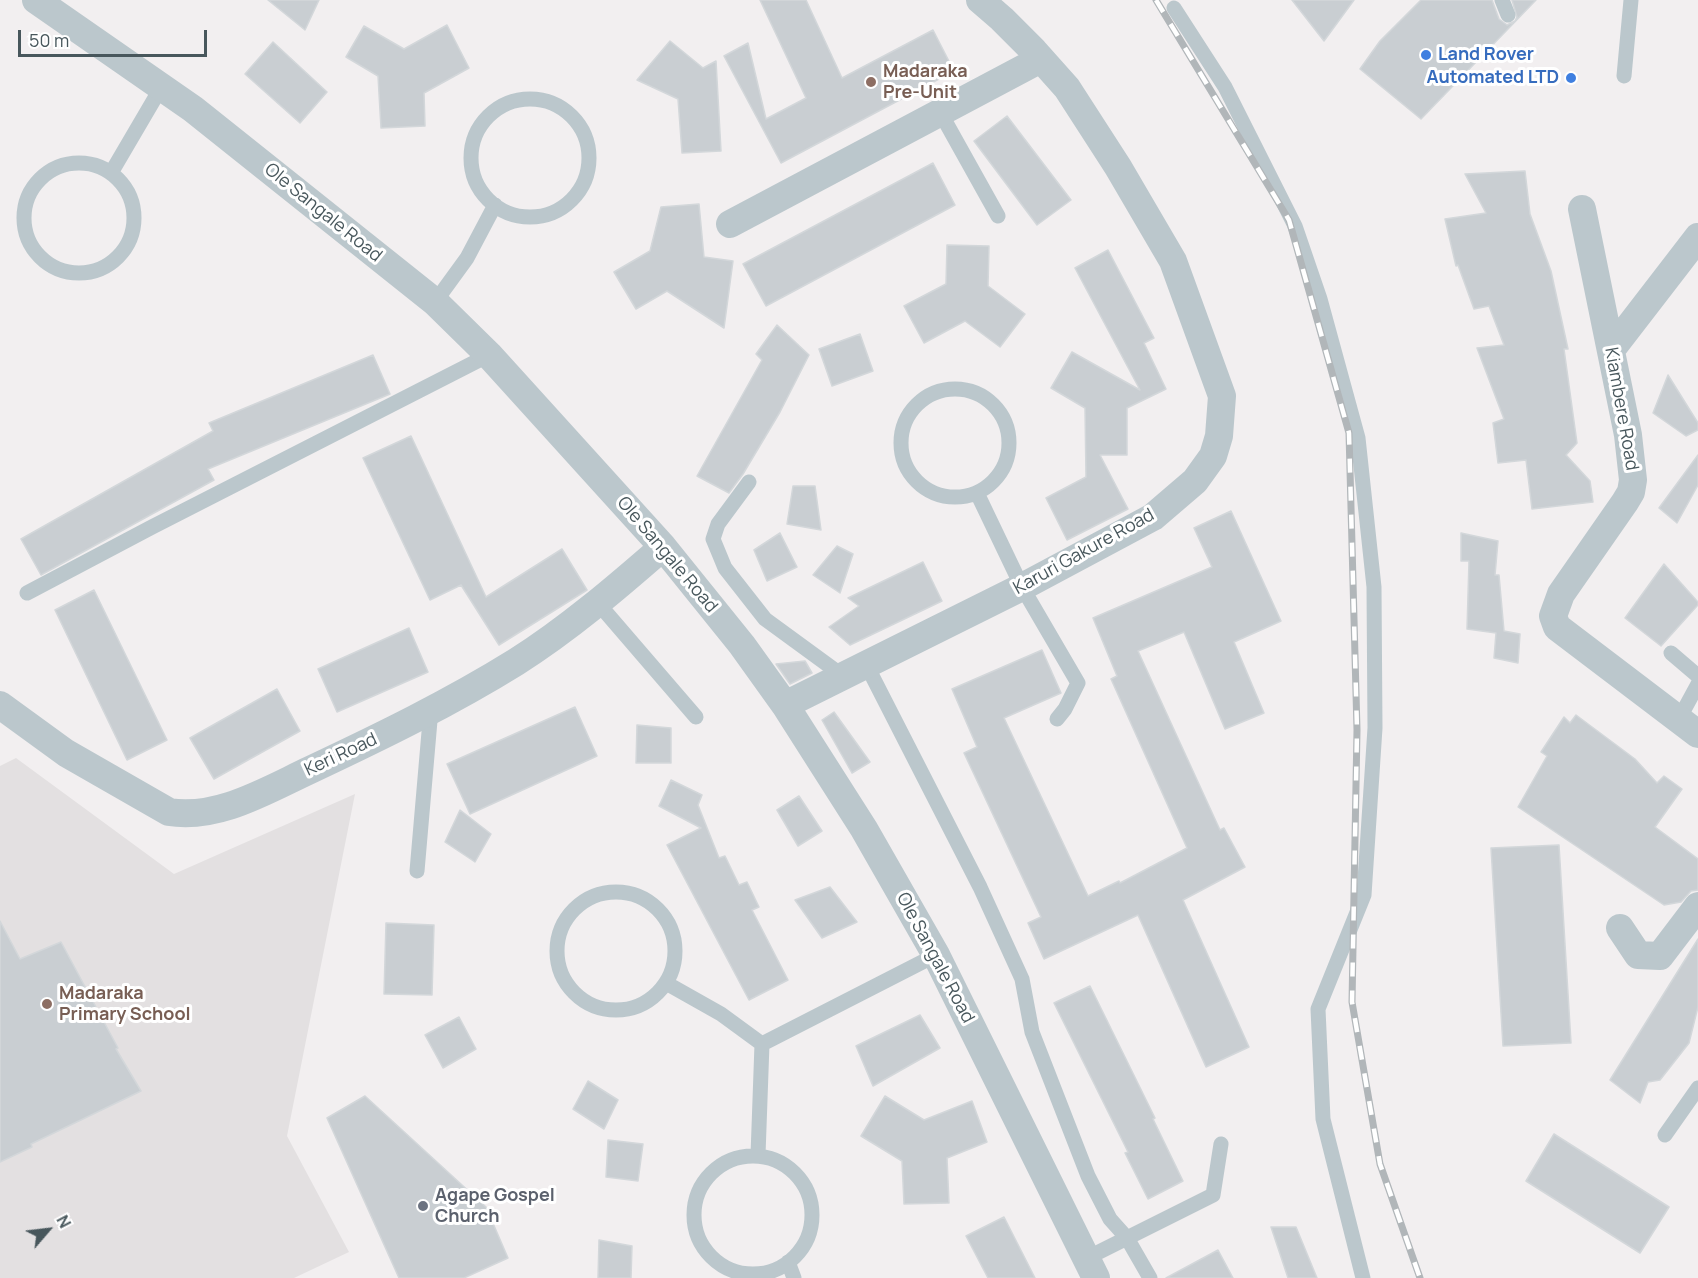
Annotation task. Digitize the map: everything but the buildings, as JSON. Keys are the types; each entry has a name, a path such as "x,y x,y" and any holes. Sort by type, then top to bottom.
{"street":[{"name":"Ole Sangale Road","path":"36,0 193,109 435,302 489,355 663,547 742,645 785,705 864,829 936,955 1091,1268"},
{"name":"Karuri Gakure Road","path":"785,705 1022,587 1153,517 1195,480 1214,456 1219,436 1222,396 1173,261 1118,167 1067,88 1002,19 980,0"},
{"path":"730,224 1041,59"},
{"name":"Kiambere Road","path":"1582,209 1628,435 1633,480 1631,492 1561,594 1553,616 1557,627 1689,726"},
{"path":"1611,350 1698,237"},
{"name":"Keri Road","path":"3,710 66,753 169,812 186,815 203,814 256,795 393,731 516,662 597,602 663,547"},
{"path":"1620,928 1638,955 1660,956 1698,906"}],"lane":[{"path":"1502,0 1508,15"},
{"path":"1624,76 1631,0"},
{"path":"1174,8 1225,87 1295,226 1320,299 1358,438 1374,587 1375,728 1364,895 1318,1008 1323,1119 1363,1278"},
{"path":"111,173 162,86"},
{"path":"518,99 537,99 556,105 572,116 583,132 589,151 588,171 580,189 567,204 550,213 531,217 512,214 495,206 481,192 472,174 470,154 475,135 485,118 500,106 518,99"},
{"path":"940,112 998,216"},
{"path":"74,162 94,165 111,173 125,187 133,204 134,224 129,242 118,258 102,269 84,274 65,272 47,264 34,250 26,232 24,213 29,194 40,178 56,168 74,162"},
{"path":"435,302 467,258 495,206"},
{"path":"27,593 489,355"},
{"path":"951,388 970,390 987,398 1000,412 1008,429 1010,448 1004,467 993,482 977,493 959,497 940,495 923,487 909,473 905,465 900,437 905,418 917,403 932,392 951,388"},
{"path":"749,482 718,524 714,539 725,568 765,620 854,670 980,887 1022,979 1032,1032 1088,1176 1110,1219 1127,1238 1150,1278"},
{"path":"977,493 1022,587 1077,683 1065,709 1057,719"},
{"path":"597,602 696,717"},
{"path":"1671,653 1698,676"},
{"path":"1689,726 1698,684"},
{"path":"417,871 431,709"},
{"path":"624,892 643,898 658,910 669,927 675,946 673,965 666,983 653,998 636,1007 617,1011 597,1008 580,999 567,984 558,967 556,947 561,928 571,911 586,899 605,893 624,892"},
{"path":"762,1044 936,955"},
{"path":"666,983 721,1014 762,1044"},
{"path":"758,1155 762,1044"},
{"path":"1665,1135 1698,1088"},
{"path":"1091,1268 1127,1238 1213,1195 1221,1144"},
{"path":"758,1155 777,1160 793,1171 805,1186 812,1205 812,1225 805,1243 793,1259 777,1269 758,1274 739,1272 721,1264 706,1251 697,1234 694,1214 697,1195 706,1178 720,1164 739,1157 758,1155"},
{"path":"788,1262 794,1278"}],"shaded area":[{"path":"16,758 174,874 355,794 287,1136 349,1252 294,1278 0,1278 0,766"}],"railway":[{"path":"1156,0 1289,220 1349,433 1357,730 1352,1002 1380,1164 1420,1278"}],"place":[{"name":"Land Rover","path":"1426,55"},
{"name":"Automated LTD","path":"1571,78"},
{"name":"Madaraka Pre-Unit","path":"871,82"},
{"name":"Madaraka Primary School","path":"47,1004"},
{"name":"Agape Gospel Church","path":"423,1206"}]}
